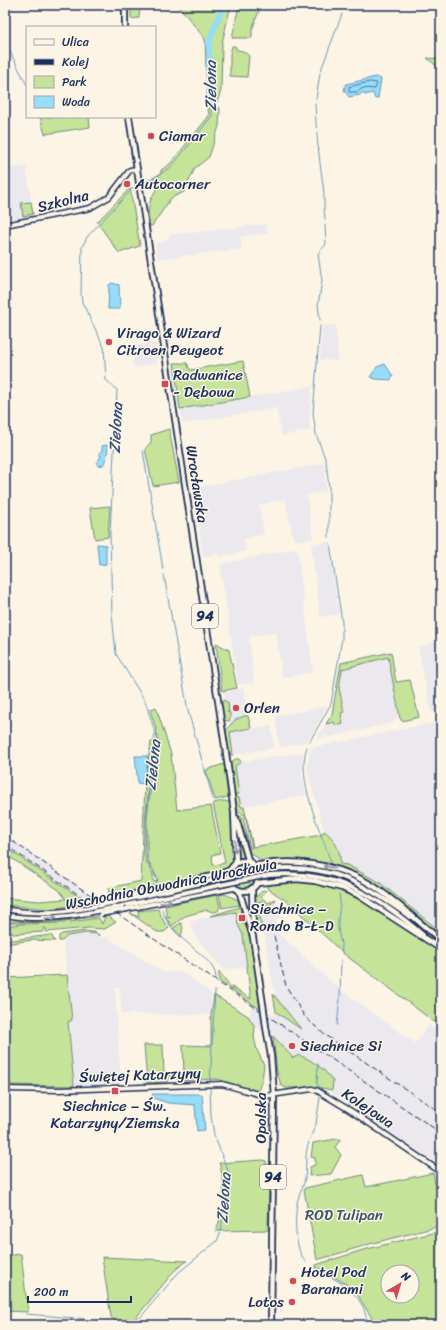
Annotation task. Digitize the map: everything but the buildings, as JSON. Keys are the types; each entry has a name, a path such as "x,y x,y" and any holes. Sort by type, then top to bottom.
{"main road":[{"path":"125,5 125,26"},
{"name":"94","path":"129,118 136,169"},
{"name":"Wrocławska","path":"136,169 234,812"},
{"name":"Szkolna","path":"5,225 90,208 105,200 130,170 136,169"},
{"name":"94","path":"234,812 251,864 258,873 257,883"},
{"name":"94","path":"234,812 236,862 232,867 229,879 234,888"},
{"path":"114,900 219,874 244,862 251,864 301,862 337,869 357,877 393,899 422,925"},
{"name":"Wschodnia Obwodnica Wrocławia","path":"5,909 48,913 91,907 114,900 268,869 302,868 350,879 374,891 441,940"},
{"name":"Wschodnia Obwodnica Wrocławia","path":"5,915 42,919 99,913 122,906 269,875 310,874 347,884 372,897 441,949"},
{"path":"99,913 127,910 234,888 239,890 252,888 257,883 266,880 297,879 314,881 337,887 358,896 428,940"},
{"name":"Opolska","path":"252,888 253,937 271,1056 274,1095 271,1325"},
{"name":"Opolska","path":"239,890 253,937"},
{"name":"Świętej Katarzyny","path":"5,1089 59,1090 216,1084 226,1085 265,1096 274,1095"},
{"name":"Kolejowa","path":"274,1095 308,1089 318,1091 351,1111 441,1172"}],"shaded area":[{"path":"26,166 34,218 5,222 5,170"},
{"path":"266,224 268,233 240,237 242,249 158,259 155,243 165,242 171,233 180,234"},
{"path":"336,324 338,361 320,360 322,326"},
{"path":"155,342 158,363 134,368 131,346"},
{"path":"312,386 309,418 311,430 282,436 276,408 183,424 180,409"},
{"path":"324,463 326,491 307,495 313,538 294,541 285,499 259,505 264,534 244,539 246,551 219,557 218,553 203,557 194,488"},
{"path":"329,542 339,614 320,617 311,545"},
{"path":"297,548 313,672 282,678 276,633 249,637 254,683 238,685 220,564"},
{"path":"441,641 441,710 431,712 418,647"},
{"path":"391,652 396,682 410,680 419,717 402,721 398,718 395,719 393,723 326,738 325,735 316,740 332,714 341,663"},
{"path":"243,688 248,720 229,726 224,692"},
{"path":"328,706 307,742 281,747 279,745 275,716"},
{"path":"441,721 441,932 379,882 347,865 333,862 307,769 310,748"},
{"path":"271,725 273,748 233,755 230,732"},
{"path":"303,752 301,774 307,795 241,807 234,766 239,762"},
{"path":"5,835 99,900 88,903 5,847"},
{"path":"276,900 286,908 276,921 276,931 337,987 415,1043 429,1025 441,1034 441,1167 331,1092 332,1089 283,1049 275,1037 255,1027 249,1019 252,1001 275,1016 275,995 258,902 261,901 268,906"},
{"path":"236,911 238,925 243,935 247,967 224,970 195,937 190,922"},
{"path":"86,933 98,934 99,938 107,937 163,972 182,972 211,993 211,1015 121,1014 120,988 115,988 121,1084 74,1086 68,1021 72,1020 63,940 67,936"},
{"path":"436,1172 441,1175 441,1214 433,1173"}],"green space":[{"path":"131,5 140,5 139,18 131,19"},
{"path":"178,5 231,5 222,43 221,91 217,102 207,101 205,39"},
{"path":"239,5 261,5 252,30 252,38 232,38"},
{"path":"232,46 235,46 237,50 243,51 249,56 247,77 230,76 230,54"},
{"path":"427,58 441,59 441,70"},
{"path":"212,107 220,108 219,126 209,157 195,168 184,192 171,198 152,226 150,226 148,215 149,205 159,186 158,182 148,182 161,174 161,170 170,164 209,116 208,109"},
{"path":"40,118 89,118 90,127 45,134"},
{"path":"130,188 140,246 119,253 97,222"},
{"path":"31,202 33,214 23,216 21,203"},
{"path":"243,361 250,397 180,409 174,363 187,363 190,370"},
{"path":"169,429 179,482 153,486 145,449 151,442 151,435"},
{"path":"110,506 108,537 95,539 90,508"},
{"path":"216,643 229,650 237,688 222,691"},
{"path":"391,652 396,682 410,680 419,717 402,721 400,718 388,657 342,669 339,688 344,712 341,713 343,724 336,726 334,722 326,724 332,714 341,663"},
{"path":"224,700 228,703 229,712 227,712 230,713 229,721 223,720 221,702"},
{"path":"156,707 171,754 177,810 211,806 220,853 212,855 213,865 225,863 213,803 224,801 229,802 232,822 234,862 229,868 223,870 116,896 115,890 113,890 108,897 109,888 141,881 145,783 151,742 154,742 146,812 144,853 146,861 153,874 153,881 156,882 158,880 147,858 147,817 157,739 156,729 150,710"},
{"path":"248,716 251,728 230,732 233,755 231,755 228,750 226,730 235,720"},
{"path":"235,759 239,759 241,762 235,766 239,794 235,795 230,763"},
{"path":"224,764 228,797 215,800 206,770"},
{"path":"239,797 241,807 244,807 253,847 321,835 324,831 334,841 340,855 340,864 347,865 379,882 441,932 441,936 383,890 357,875 343,869 309,861 283,860 264,862 250,853 245,833 238,815 243,818 250,848 252,848 245,815 238,812 235,798"},
{"path":"237,829 244,860 238,860"},
{"path":"5,847 88,903 78,901 79,905 48,909 5,905 5,898 39,901 66,899 59,890 5,854"},
{"path":"241,865 247,865 253,869 232,873 235,868"},
{"path":"290,870 327,874 366,890 380,898 441,943 441,945 381,901 342,881 320,875 296,872 269,873 268,871"},
{"path":"255,880 249,887 246,888 241,888 235,885"},
{"path":"219,881 220,883 119,903"},
{"path":"267,882 313,882 334,887 361,898 389,915 441,952 441,1027 344,954 288,902 267,888"},
{"path":"263,890 266,891 261,897 268,903 275,899 276,900 268,906 261,901 258,902 262,930 255,931 254,899"},
{"path":"225,894 238,900 240,905 222,908 219,895"},
{"path":"217,895 220,907 218,911 212,912 207,910 185,916 172,926 165,917 171,917 167,916 165,906"},
{"path":"240,907 242,921 248,930 252,948 260,1009 219,981 219,971 230,986 251,999 243,935 238,925 236,912 210,916"},
{"path":"93,909 95,910 50,916 5,912 53,915"},
{"path":"158,909 164,922 169,928 164,932 157,932 130,913 139,917 138,911"},
{"path":"99,916 58,922 9,923 14,921 48,922"},
{"path":"108,916 116,922 105,929 89,928 46,932 46,928 43,928 43,932 13,934 8,929 8,926 21,924 63,923 99,918 102,924 105,917"},
{"path":"181,923 183,928 181,937 173,928"},
{"path":"85,931 95,932 98,934 86,933 67,936 62,941 59,941 59,936 62,934"},
{"path":"51,935 55,941 32,940 5,944 5,937 12,940"},
{"path":"67,975 72,1020 68,1022 74,1086 5,1085 5,978"},
{"path":"273,994 301,1029 276,1012"},
{"path":"214,995 248,1016 255,1027 254,1037 257,1050 264,1065 262,1080 258,1091 217,1079 178,1081 173,1076 167,1082 147,1083 144,1045 163,1045 164,1076 184,1075 183,1045 211,1046 211,1015"},
{"path":"273,1036 293,1058 299,1055 314,1062 330,1076 333,1081 332,1090 317,1087 286,1088 281,1085 277,1072"},
{"path":"341,1139 335,1147 341,1155 331,1174 309,1176 310,1167 315,1165 315,1158 311,1157 313,1143"},
{"path":"266,1161 269,1180 268,1230 216,1231 221,1215 223,1197 223,1179 219,1163"},
{"name":"ROD Tulipan","path":"433,1173 441,1214 441,1226 373,1243 317,1260 304,1190 305,1188 363,1175 366,1187"},
{"name":"ROD Tulipan","path":"441,1231 441,1325 376,1325 356,1292 348,1285 316,1267 316,1265 363,1250"},
{"path":"21,1254 28,1312 5,1311 5,1256"},
{"path":"102,1257 187,1261 175,1270 130,1325 119,1325 111,1317"}],"water":[{"path":"376,77 381,79 378,98 375,99 373,93 365,95 363,92 360,95 349,97 344,90 346,84"},
{"path":"112,283 119,285 120,309 108,309 109,285"},
{"path":"385,364 393,376 391,380 370,377 377,367"},
{"path":"107,445 108,447 105,461 103,465 98,466 96,462 101,457 99,453 102,450 102,446"},
{"path":"97,544 106,545 106,564 99,565"},
{"path":"135,756 148,756 145,783 138,784"},
{"path":"152,1094 202,1094 205,1130 197,1131 195,1105 168,1103 153,1098"}],"waterway":[{"name":"Zielona","path":"209,102 209,42 223,5"},
{"path":"321,70 342,14"},
{"path":"5,42 26,83"},
{"path":"316,99 320,73"},
{"name":"Zielona","path":"141,184 173,165 211,117 212,115 209,102"},
{"path":"315,104 318,145 324,189 325,219"},
{"name":"Zielona","path":"138,185 135,186 87,237 82,247 81,294 82,302 104,347 106,380 117,390 110,535 112,614 116,654 145,701 155,732 146,820 146,854 157,882"},
{"path":"320,320 318,305 322,281 318,254 326,244 325,225"},
{"path":"320,326 313,413 316,434 326,461 329,487 329,537"},
{"path":"143,451 163,569"},
{"path":"310,741 331,704 342,638 342,622 330,543"},
{"path":"164,575 188,711 213,799"},
{"path":"307,747 304,759 304,773 307,789 331,862"},
{"path":"339,894 340,902 338,927 342,952"},
{"name":"Zielona","path":"162,909 166,920 173,930 209,962 214,970 216,978"},
{"path":"337,1025 340,999 341,960"},
{"name":"Zielona","path":"210,1083 215,991"},
{"path":"318,1064 317,1084 322,1089"},
{"name":"Zielona","path":"134,1325 178,1273 217,1241 221,1231 228,1171 214,1135 211,1116 210,1086"},
{"path":"310,1139 316,1124 320,1097"},
{"path":"306,1262 302,1257 297,1241 296,1214 298,1199 304,1184 309,1142"},
{"path":"315,1268 341,1283 358,1298 370,1325"},
{"path":"26,1314 74,1318"},
{"path":"78,1318 102,1323"}],"railway":[{"path":"5,836 154,939 441,1133"},
{"path":"5,845 91,903"},
{"path":"274,936 286,986 305,1017 325,1035 441,1113"}],"place":[{"name":"Ciamar","path":"151,136"},
{"name":"Autocorner","path":"127,184"},
{"name":"Virago & Wizard Citroen Peugeot","path":"109,342"},
{"name":"Radwanice - Dębowa","path":"165,384"},
{"name":"Orlen","path":"236,708"},
{"name":"Siechnice – Rondo B-Ł-D","path":"242,918"},
{"name":"Siechnice Si","path":"292,1046"},
{"name":"Siechnice – Św. Katarzyny/Ziemska","path":"115,1091"},
{"name":"Hotel Pod Baranami","path":"293,1281"},
{"name":"Lotos","path":"292,1302"}]}
